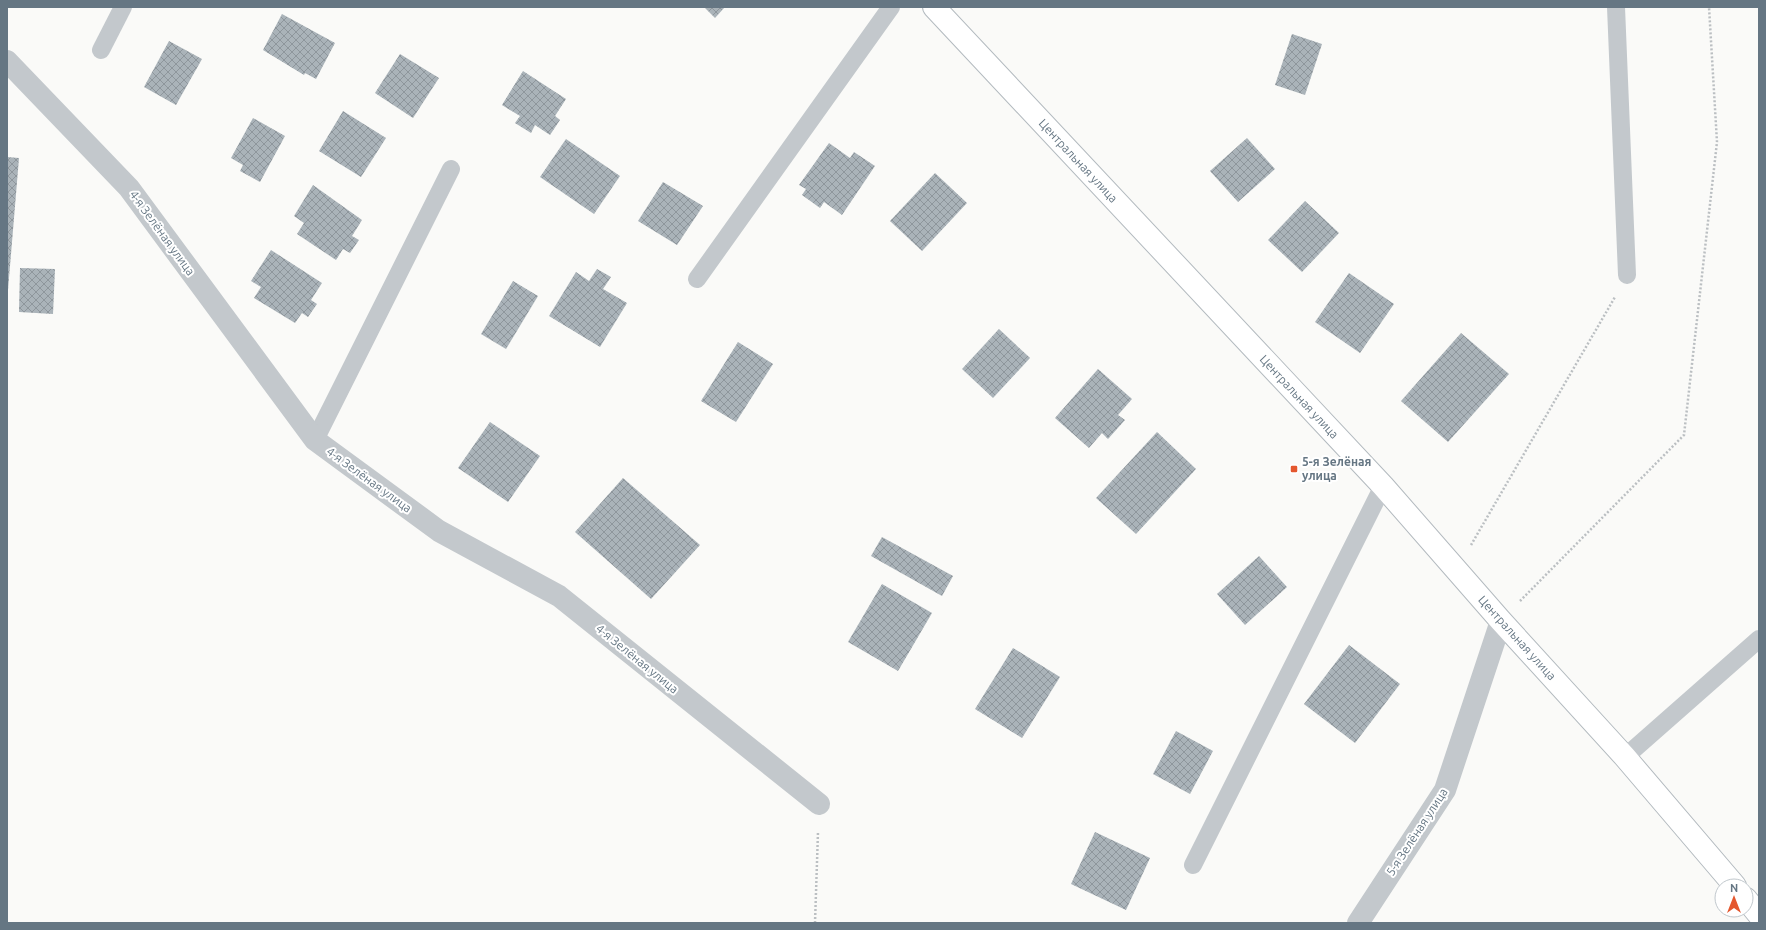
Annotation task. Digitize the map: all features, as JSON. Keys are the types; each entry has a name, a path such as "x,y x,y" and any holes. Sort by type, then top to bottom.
{"street":[{"name":"Центральная улица","path":"934,7 1383,486 1501,621 1625,757 1728,878"},
{"name":"4-я Зелёная улица","path":"7,61 128,188 315,440 439,531 559,596 818,804"},
{"name":"5-я Зелёная улица","path":"1358,923 1445,790 1501,621"}],"lane":[{"path":"101,50 123,7"},
{"path":"697,279 891,7"},
{"path":"1616,7 1627,275"},
{"path":"315,440 450,169"},
{"path":"1193,865 1383,486"},
{"path":"1625,757 1759,640"}],"path":[{"path":"1501,621 1684,435 1717,142 1709,7"},
{"path":"1456,570 1627,275"},
{"path":"815,923 818,804"}],"building":[{"path":"704,7 725,7 715,18"},
{"path":"282,14 335,43 316,79 305,73 304,75 263,50"},
{"path":"1292,34 1322,44 1305,95 1275,85"},
{"path":"169,41 202,59 176,105 144,87"},
{"path":"400,54 439,78 413,118 375,93"},
{"path":"523,71 566,99 555,116 560,120 550,135 535,125 531,133 515,123 520,116 502,105"},
{"path":"343,111 386,138 361,177 319,151"},
{"path":"253,118 285,136 260,182 240,171 243,165 231,158"},
{"path":"1247,138 1275,169 1238,202 1210,171"},
{"path":"566,139 620,176 594,214 540,177"},
{"path":"829,143 850,158 854,152 875,166 842,215 824,202 820,208 802,195 806,189 799,185"},
{"path":"7,157 19,158 8,290 7,290"},
{"path":"935,173 967,203 922,251 890,221"},
{"path":"663,182 703,206 677,245 638,221"},
{"path":"313,185 362,220 352,236 359,240 350,253 343,249 336,260 297,234 304,223 294,216"},
{"path":"1305,201 1339,233 1302,272 1268,240"},
{"path":"271,250 322,283 311,300 317,304 308,317 302,313 295,323 254,298 261,287 251,281"},
{"path":"20,268 55,269 53,314 19,312"},
{"path":"597,269 611,277 603,289 627,303 600,347 549,316 576,272 589,281"},
{"path":"1349,273 1394,304 1360,353 1315,322"},
{"path":"513,281 538,296 506,349 481,334"},
{"path":"999,329 1030,358 993,398 962,369"},
{"path":"1461,333 1509,374 1448,442 1401,401"},
{"path":"738,342 773,364 736,422 701,401"},
{"path":"1098,369 1132,399 1118,415 1125,420 1108,439 1102,433 1089,448 1055,418"},
{"path":"490,422 540,456 508,502 458,468"},
{"path":"1157,432 1196,469 1136,534 1096,498"},
{"path":"623,478 700,545 651,599 575,532"},
{"path":"882,537 953,576 942,596 871,556"},
{"path":"1259,556 1287,587 1245,625 1217,594"},
{"path":"882,584 932,613 898,671 848,642"},
{"path":"1349,645 1400,684 1355,743 1304,704"},
{"path":"1013,648 1060,677 1022,738 975,709"},
{"path":"1176,731 1213,751 1190,794 1153,774"},
{"path":"1095,832 1150,858 1126,910 1071,884"}],"place":[{"name":"5-я Зелёная улица","path":"1294,469"}]}
